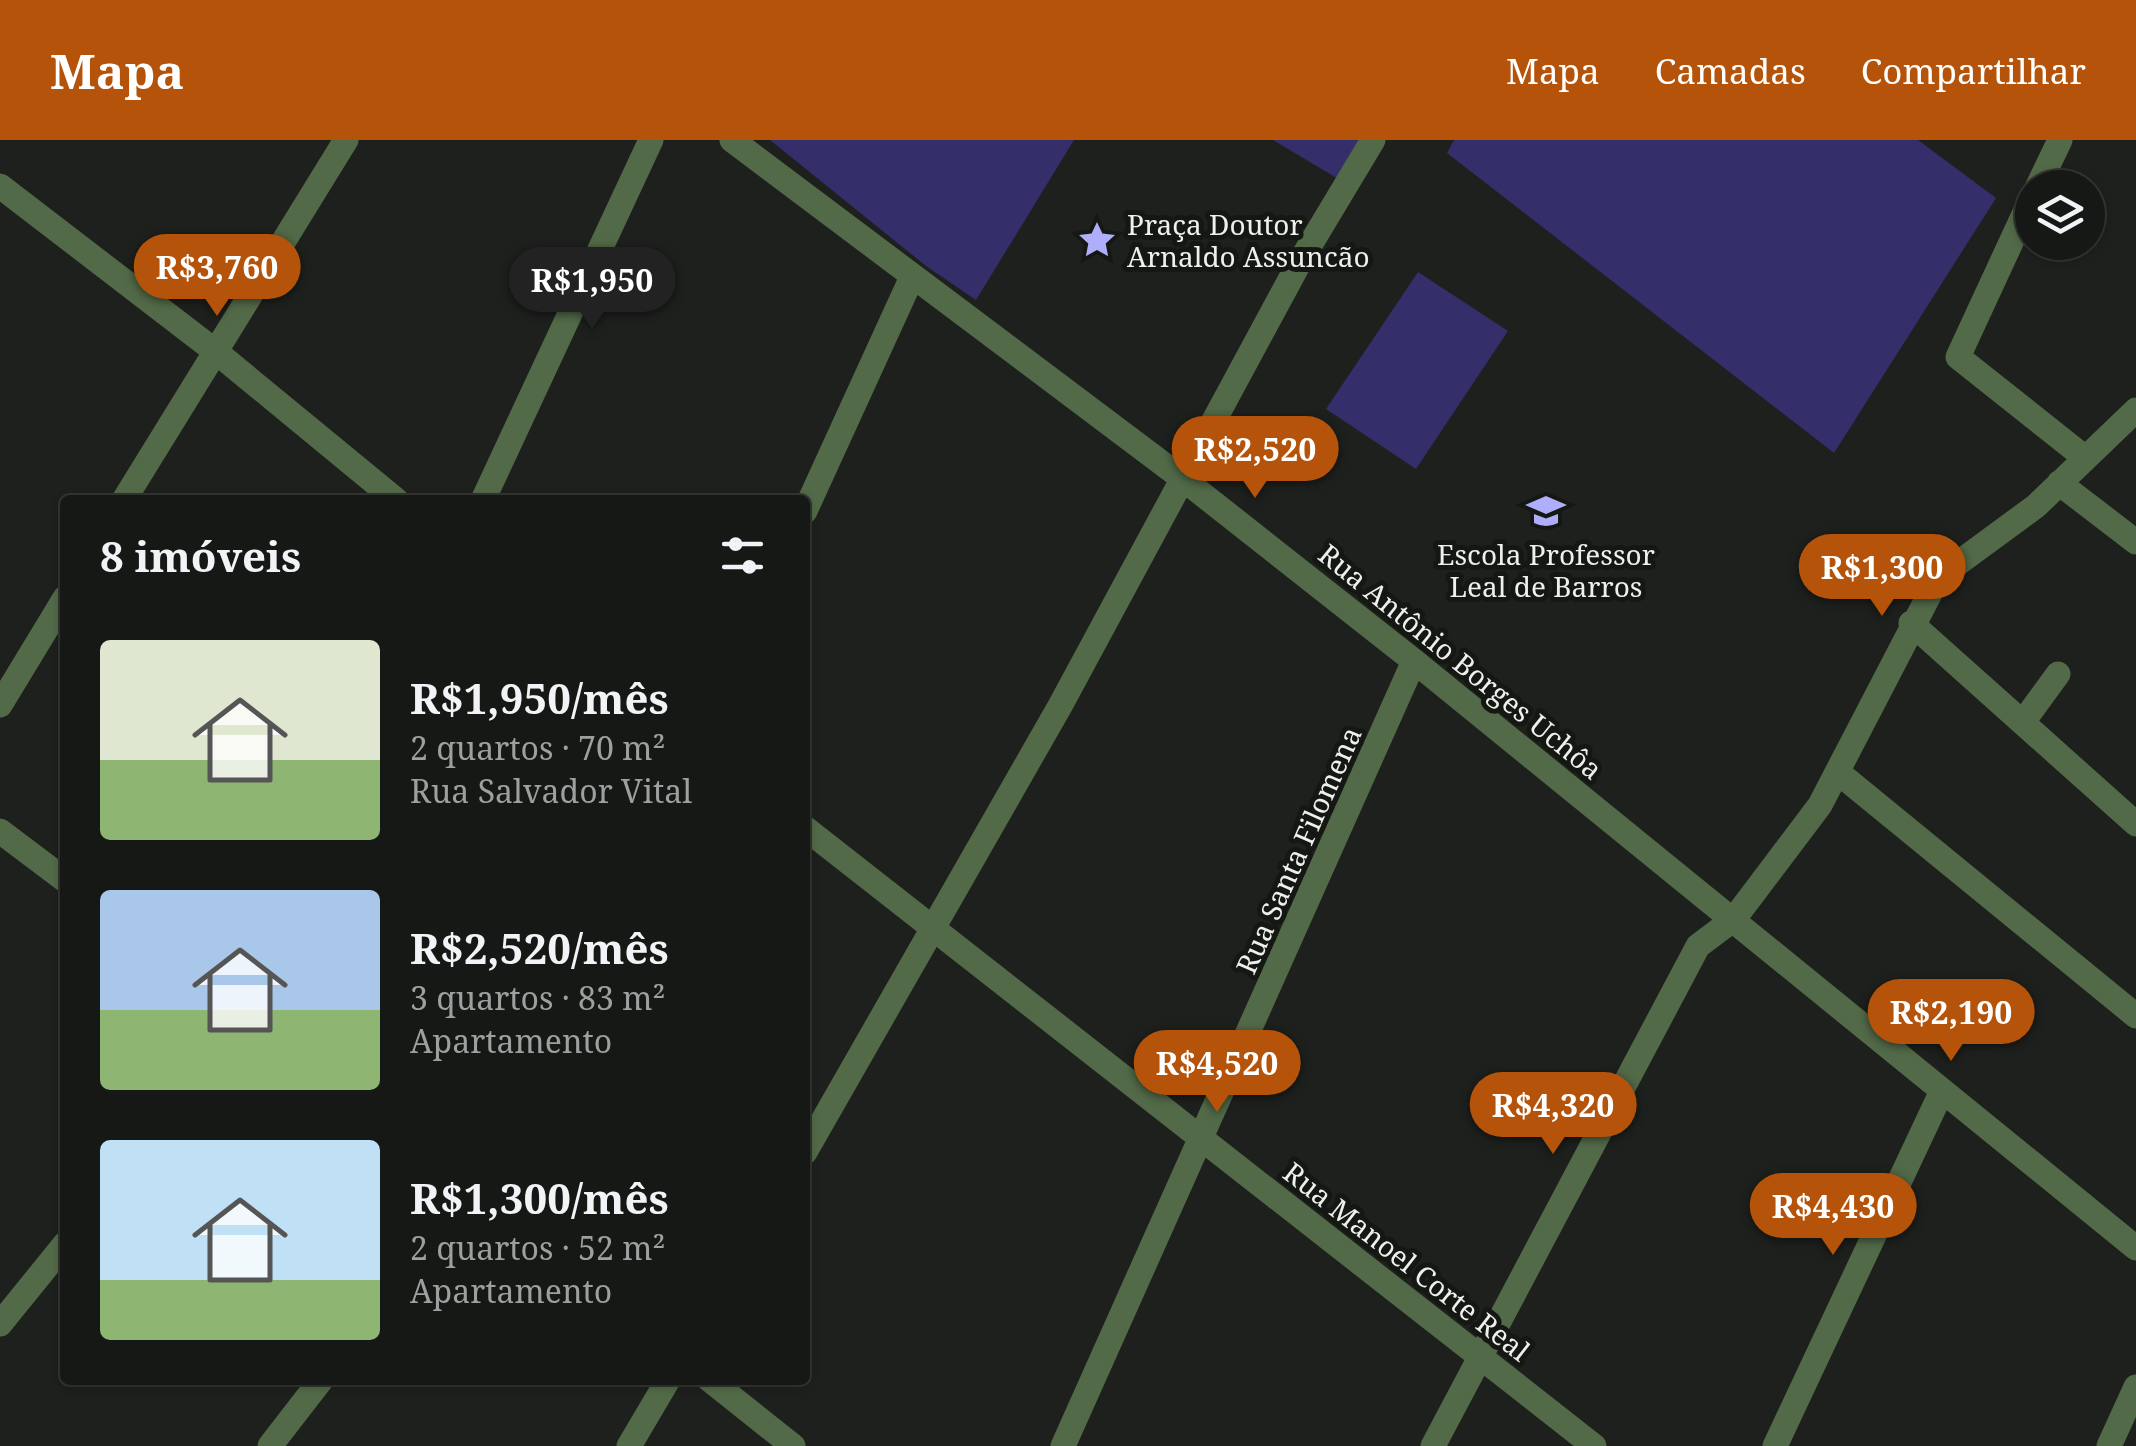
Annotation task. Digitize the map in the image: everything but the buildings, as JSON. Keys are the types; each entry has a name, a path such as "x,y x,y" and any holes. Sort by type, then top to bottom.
{"street":[{"path":"127,495 346,140"},
{"path":"485,495 651,140"},
{"name":"Rua Antônio Borges Uchôa","path":"732,140 1183,479 1414,660 2136,1248"},
{"path":"810,1143 935,927 1298,266 1373,140"},
{"path":"2046,170 2060,140"},
{"path":"0,186 390,495"},
{"path":"2015,234 1958,357 2084,456"},
{"path":"810,500 912,277"},
{"path":"1433,1446 1698,946 1734,919 1840,774 1911,623 1951,565 2020,520 2084,456 2132,421"},
{"path":"2059,483 2136,542"},
{"path":"0,704 60,606"},
{"path":"1911,623 2136,824"},
{"name":"Rua Santa Filomena","path":"1063,1446 1414,660"},
{"path":"2024,722 2058,674"},
{"path":"1840,774 2136,1016"},
{"path":"0,831 60,876"},
{"name":"Rua Manoel Corte Real","path":"810,832 1594,1446"},
{"path":"1775,1446 1941,1092"},
{"path":"0,1324 60,1250"},
{"path":"270,1446 318,1385"},
{"path":"629,1446 665,1385"},
{"path":"716,1385 792,1446"},
{"path":"2109,1446 2136,1387"}],"shaded area":[{"path":"770,140 1074,140 976,300 926,266"},
{"path":"1273,140 1370,140 1345,183"},
{"path":"1454,140 1918,140 1996,198 1834,453 1447,153"},
{"path":"1418,272 1508,331 1416,469 1326,409"}],"place":[{"name":"Praça Doutor Arnaldo Assuncão","path":"1097,240"},
{"name":"Escola Professor Leal de Barros","path":"1546,511"}]}
